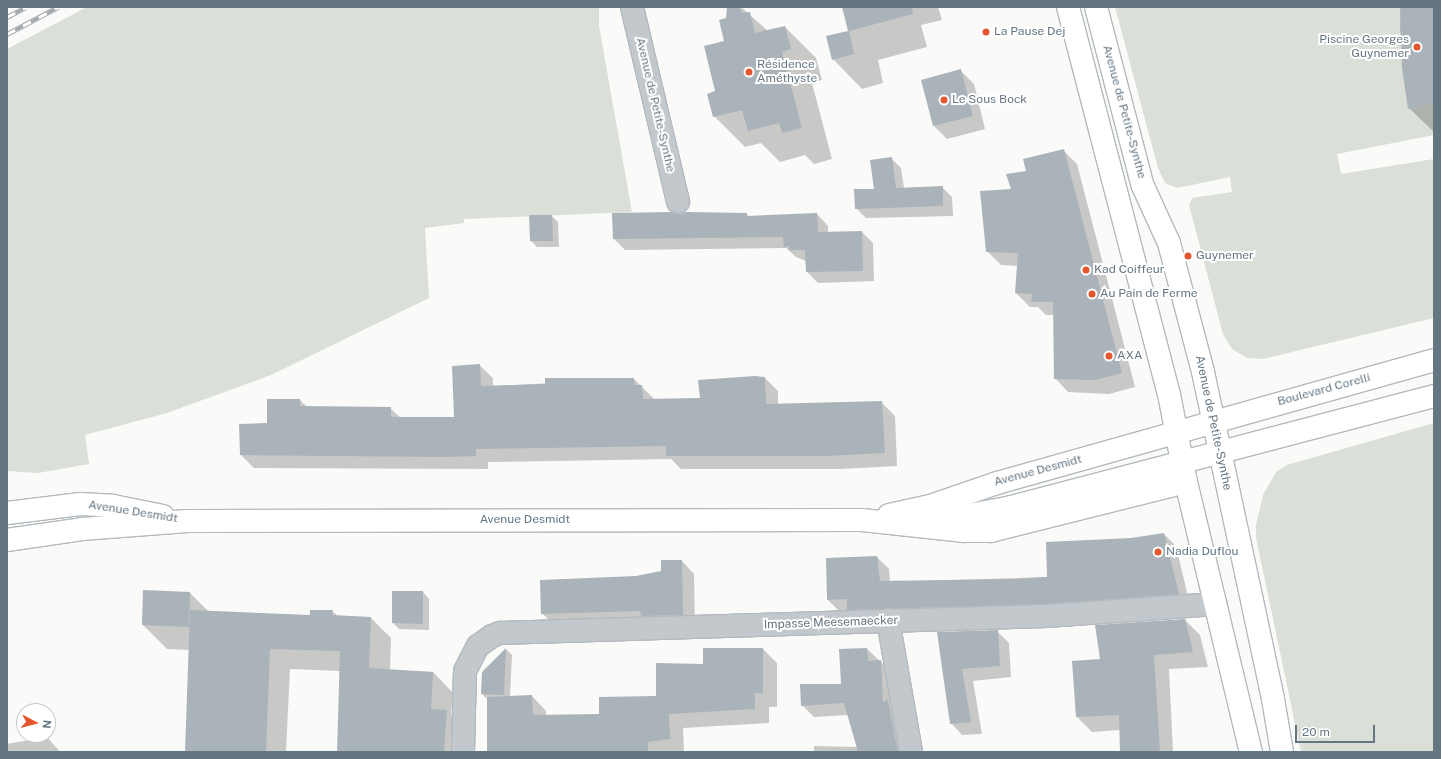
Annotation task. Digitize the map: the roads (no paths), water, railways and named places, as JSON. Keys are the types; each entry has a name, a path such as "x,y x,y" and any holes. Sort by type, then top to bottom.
{"main road":[{"path":"1068,7 1159,352 1184,472 1251,752"},
{"name":"Avenue de Petite-Synthe","path":"1096,7 1142,184 1171,250 1214,421 1272,692 1282,752"},
{"name":"Boulevard Corelli","path":"1214,421 1434,360"},
{"path":"1220,453 1434,396"},
{"name":"Avenue Desmidt","path":"862,520 930,506 987,486 1214,421"},
{"name":"Avenue Desmidt","path":"7,540 82,529 188,521 862,520 905,523 964,530 992,530 1184,472 1220,453"},
{"name":"Avenue Desmidt","path":"7,513 60,505 92,504 188,521"}],"street":[{"name":"Avenue de Petite-Synthe","path":"632,7 678,202"},
{"name":"Impasse Meesemaecker","path":"463,752 465,671 478,646 492,636 500,633 1047,616 1216,604"},
{"path":"888,620 911,752"}],"railway":[{"path":"7,17 26,7"},
{"path":"7,34 58,7"}],"place":[{"name":"La Pause Dej","path":"986,32"},
{"name":"Piscine Georges Guynemer","path":"1417,47"},
{"name":"Résidence Améthyste","path":"749,72"},
{"name":"Le Sous Bock","path":"944,100"},
{"name":"Guynemer","path":"1188,256"},
{"name":"Kad Coiffeur","path":"1086,270"},
{"name":"Au Pain de Ferme","path":"1092,294"},
{"name":"AXA","path":"1109,356"},
{"name":"Nadia Duflou","path":"1158,552"}]}
